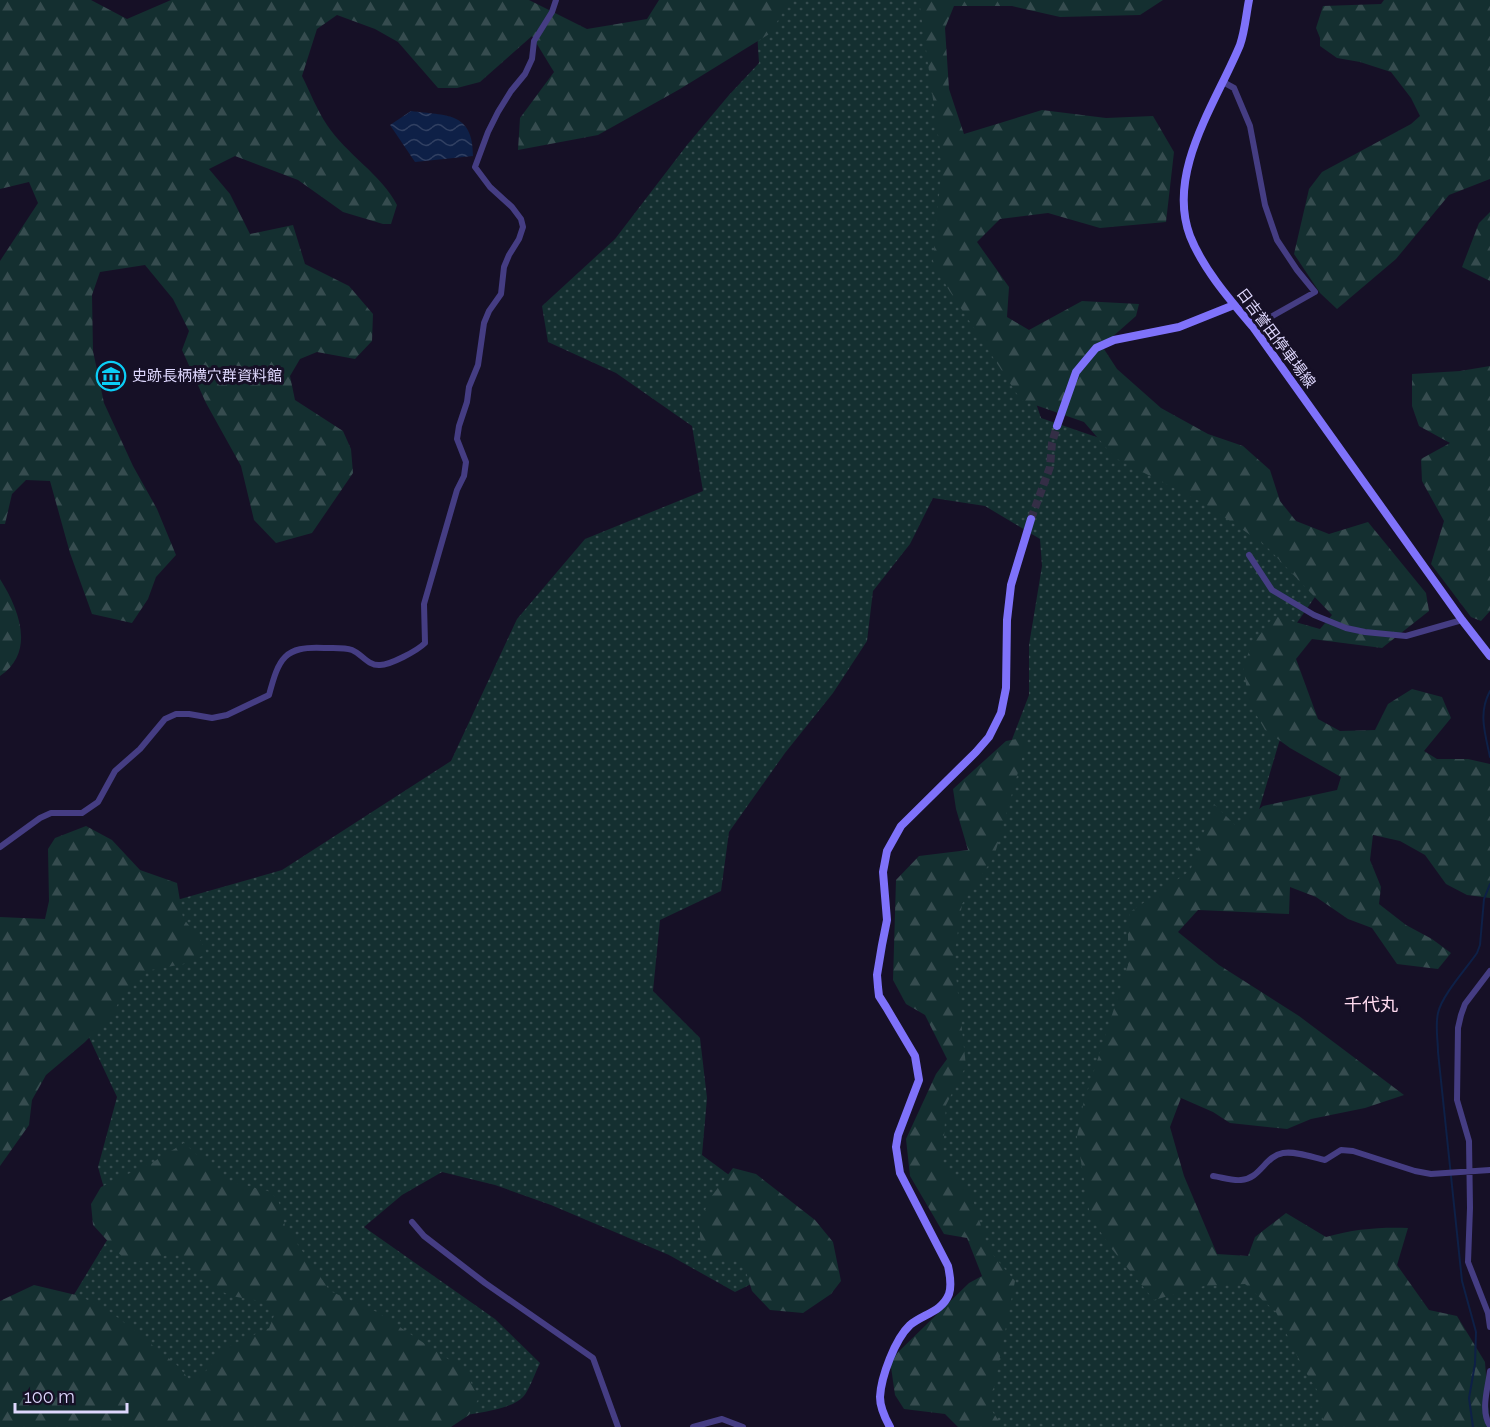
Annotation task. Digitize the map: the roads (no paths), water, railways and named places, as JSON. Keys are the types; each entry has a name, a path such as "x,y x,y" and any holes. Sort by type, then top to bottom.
{"street":[{"path":"0,847 40,818 51,813 82,813 98,802 115,771 147,742 165,719 182,714 212,718 227,716 269,695 274,675 284,657 298,649 310,647 351,650 373,665 382,666 419,649 425,643 424,604 465,469 466,462 458,439 459,426 469,387 478,365 484,323 501,294 504,267 523,227 521,219 512,207 490,188 475,167 488,132 511,91 525,74 532,59 534,41 552,12 556,0"},
{"name":"日吉誉田停車場線","path":"1249,0 1241,42 1191,153 1183,187 1184,212 1190,235 1198,253 1234,305 1253,327 1490,656"},
{"path":"1223,82 1234,88 1250,126 1265,205 1276,240 1315,292 1253,327"},
{"path":"1057,426 1076,372 1096,348 1114,340 1179,327 1234,305"},
{"path":"891,1427 884,1417 880,1398 885,1371 910,1325 940,1306 949,1295 951,1281 948,1266 900,1173 896,1147 900,1125 915,1093 919,1073 915,1056 879,996 880,955 887,920 884,872 887,851 901,825 989,737 1001,712 1006,688 1007,620 1011,585 1031,519"},
{"path":"1249,555 1272,590 1314,615 1346,628 1406,636 1462,620"},
{"path":"1490,971 1465,1004 1458,1028 1457,1100 1469,1141 1468,1262 1488,1313 1490,1327"},
{"path":"1213,1176 1240,1180 1251,1178 1262,1170 1271,1158 1283,1153 1325,1160 1341,1150 1353,1151 1431,1174 1490,1170"},
{"path":"412,1222 424,1236 485,1283 593,1358 618,1427"},
{"path":"1490,1371 1485,1410 1485,1419 1490,1426"},
{"path":"693,1427 722,1419 743,1427"}],"water":[{"path":"411,111 455,118 463,123 472,141 473,156 415,162 390,125"}],"waterway":[{"path":"1490,691 1483,715 1490,757"},
{"path":"1473,1427 1469,1398 1475,1364 1476,1332 1462,1281 1438,1052 1437,1023 1444,998 1477,953 1480,945 1484,899 1490,884"}],"tunnel":[{"path":"1031,519 1050,467 1052,443 1057,426"}],"place":[{"name":"史跡長柄横穴群資料館","path":"111,376"}],"district":[{"name":"千代丸","path":"1371,1005"}]}
